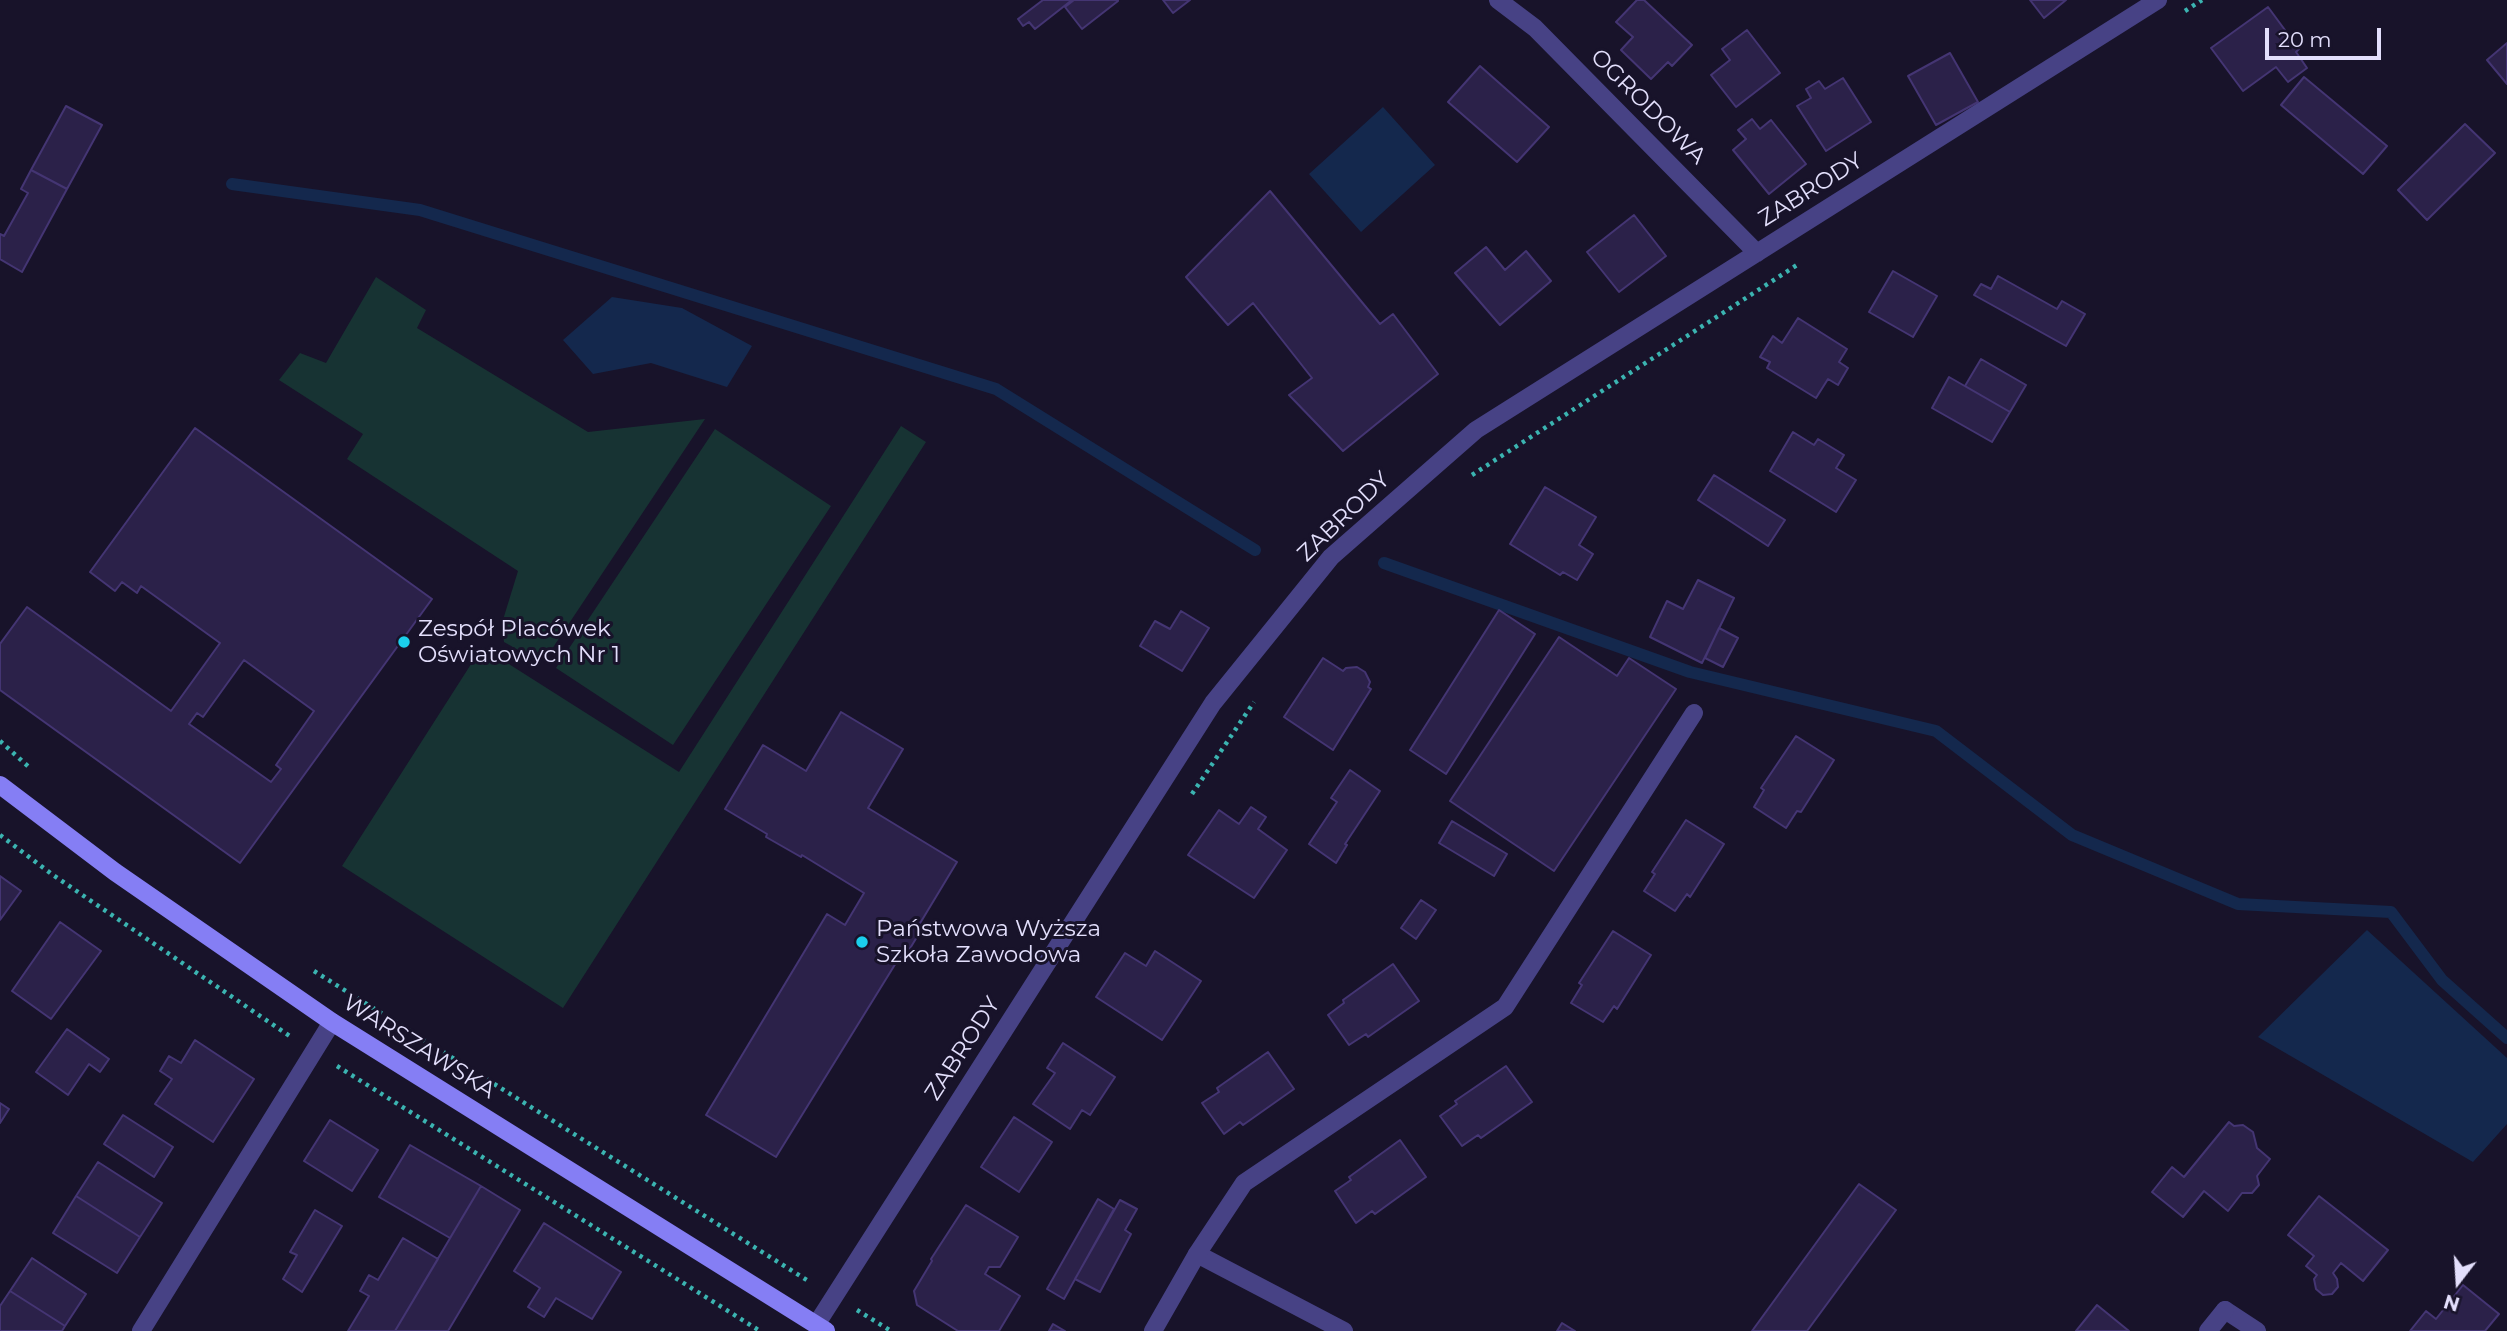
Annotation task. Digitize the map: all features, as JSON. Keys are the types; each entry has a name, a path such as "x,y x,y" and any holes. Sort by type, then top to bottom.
{"main road":[{"name":"WARSZAWSKA","path":"0,785 115,872 332,1022 821,1328"}],"street":[{"name":"OGRODOWA","path":"1498,0 1535,28 1758,253"},
{"name":"ZABRODY","path":"821,1328 834,1297 1213,703 1331,557 1476,430 2158,0"},
{"path":"1153,1331 1197,1254 1244,1182 1505,1007 1694,713"},
{"path":"141,1331 332,1022"},
{"path":"1197,1254 1344,1331"},
{"path":"2208,1331 2225,1310 2257,1331"}],"path":[{"path":"2179,15 2202,0"},
{"path":"1467,479 1808,258"},
{"path":"1185,804 1260,693"},
{"path":"0,741 39,776"},
{"path":"0,835 75,890 314,1052 760,1331"},
{"path":"303,964 891,1331"},
{"path":"860,1312 864,1301"}],"green space":[{"path":"376,277 426,310 417,328 588,432 705,419 550,652 529,656 504,642 502,623 518,571 347,459 363,434 279,380 300,353 326,363"},
{"path":"901,426 926,442 563,1008 342,866 482,647 679,772"},
{"path":"715,429 831,506 673,745 556,668"}],"water":[{"path":"1383,107 1435,165 1361,232 1309,174"},
{"path":"612,297 682,308 752,346 727,387 651,363 593,374 563,340"},
{"path":"2367,930 2507,1058 2507,1124 2473,1162 2258,1037"}],"building":[{"path":"1043,0 1072,0 1035,29 1029,22 1023,26 1018,19"},
{"path":"1074,0 1118,1 1082,29 1065,7"},
{"path":"1163,0 1190,0 1173,13"},
{"path":"1637,0 1644,0 1692,45 1672,66 1668,62 1651,79 1621,50 1633,37 1616,22"},
{"path":"2030,0 2066,0 2044,18"},
{"path":"2268,7 2299,49 2296,52 2307,68 2288,82 2276,67 2243,91 2211,48"},
{"path":"1747,30 1780,73 1736,107 1711,75 1730,60 1722,49"},
{"path":"2507,43 2507,84 2487,60"},
{"path":"1950,53 1978,102 1936,125 1908,76"},
{"path":"1480,66 1549,127 1517,162 1448,102"},
{"path":"2304,77 2387,146 2363,174 2281,105"},
{"path":"1843,78 1871,122 1826,151 1797,106 1811,98 1806,89 1819,81 1825,89"},
{"path":"66,106 102,125 67,189 31,170"},
{"path":"1752,119 1760,129 1771,120 1806,164 1769,194 1733,150 1746,139 1738,130"},
{"path":"2465,124 2495,153 2427,220 2398,190"},
{"path":"31,170 67,189 22,272 0,259 0,234 4,236 28,193 21,189"},
{"path":"1270,191 1380,324 1393,314 1438,374 1343,451 1289,395 1312,378 1253,303 1228,325 1186,277"},
{"path":"1634,215 1666,256 1619,292 1587,252"},
{"path":"1486,247 1505,270 1526,251 1551,281 1500,325 1455,273"},
{"path":"1893,271 1937,296 1913,337 1869,312"},
{"path":"1998,276 2057,309 2062,301 2085,314 2066,346 1974,295 1981,284 1991,289"},
{"path":"1798,318 1847,349 1839,362 1848,368 1838,385 1828,379 1816,398 1767,368 1770,362 1760,357 1773,336 1782,343"},
{"path":"1981,359 2026,385 2010,412 1965,386"},
{"path":"1949,377 2010,412 1992,442 1932,408"},
{"name":"Zespół Placówek Oświatowych Nr 1","path":"195,428 432,599 240,863 0,690 0,644 27,607 171,711 220,643 141,586 137,593 122,582 115,591 90,572","holes":["244,660 314,711 276,765 281,769 271,782 189,724 197,713 203,717"]},
{"path":"1793,432 1814,445 1818,439 1844,455 1836,468 1856,480 1836,512 1770,471"},
{"path":"1714,475 1785,520 1768,546 1698,500"},
{"path":"1545,487 1596,517 1579,545 1593,554 1577,580 1563,572 1560,575 1510,544"},
{"path":"1698,580 1734,598 1702,663 1650,637 1667,601 1683,609"},
{"path":"1499,610 1535,634 1446,774 1410,750"},
{"path":"1181,611 1209,628 1182,671 1140,646 1155,621 1170,629"},
{"path":"1719,628 1738,638 1723,667 1705,658"},
{"path":"1559,637 1617,676 1629,658 1676,689 1554,871 1450,801"},
{"path":"1323,658 1343,671 1357,667 1365,672 1370,682 1368,687 1371,689 1333,750 1284,717"},
{"name":"Państwowa Wyższa Szkoła Zawodowa","path":"841,712 903,749 868,808 957,862 919,925 923,927 903,960 899,958 776,1157 706,1115 827,914 845,925 864,893 802,855 801,857 766,837 767,834 725,809 763,745 806,771"},
{"path":"1796,736 1834,760 1801,812 1797,811 1786,828 1754,807 1764,790 1761,788"},
{"path":"1350,770 1380,791 1345,844 1347,845 1336,863 1309,844 1337,802 1331,798"},
{"path":"1251,807 1266,817 1258,829 1287,850 1254,898 1188,855 1219,810 1239,824"},
{"path":"1686,820 1724,844 1690,897 1687,894 1675,911 1644,891 1655,874 1652,872"},
{"path":"1452,821 1507,854 1494,876 1439,843"},
{"path":"0,876 21,891 0,920"},
{"path":"1421,900 1436,910 1416,939 1401,928"},
{"path":"60,922 101,951 51,1019 12,991"},
{"path":"1613,931 1651,955 1617,1009 1614,1006 1603,1022 1571,1003 1582,985 1579,983"},
{"path":"1155,951 1201,981 1162,1040 1096,997 1125,953 1146,966"},
{"path":"1393,964 1419,1001 1368,1037 1366,1034 1349,1045 1328,1015 1344,1003 1343,1000"},
{"path":"67,1029 109,1059 100,1072 89,1064 68,1095 36,1072"},
{"path":"195,1040 254,1079 213,1142 155,1104 172,1079 160,1071 169,1056 181,1063"},
{"path":"1063,1043 1115,1077 1090,1115 1082,1110 1070,1129 1033,1104 1055,1073 1047,1068"},
{"path":"1268,1052 1294,1089 1243,1125 1240,1122 1224,1134 1202,1103 1219,1092 1217,1088"},
{"path":"1506,1066 1532,1102 1481,1138 1478,1135 1462,1146 1440,1116 1457,1104 1455,1101"},
{"path":"0,1103 9,1109 0,1123"},
{"path":"123,1115 173,1147 154,1177 104,1144"},
{"path":"1014,1117 1052,1142 1019,1192 981,1167"},
{"path":"330,1120 378,1150 352,1191 304,1161"},
{"path":"2229,1122 2234,1126 2243,1125 2253,1132 2257,1148 2270,1159 2257,1176 2259,1185 2252,1193 2242,1193 2228,1211 2204,1191 2183,1217 2152,1192 2172,1167 2184,1177"},
{"path":"1400,1140 1426,1177 1375,1214 1372,1211 1356,1223 1335,1191 1351,1180 1349,1177"},
{"path":"410,1145 481,1186 450,1238 379,1197"},
{"path":"98,1162 162,1203 140,1237 76,1196"},
{"path":"1859,1184 1896,1210 1807,1331 1752,1331"},
{"path":"481,1186 520,1210 448,1331 395,1331"},
{"path":"76,1196 140,1237 117,1273 53,1233"},
{"path":"2319,1196 2388,1250 2363,1281 2341,1263 2333,1273 2338,1287 2332,1294 2323,1295 2316,1289 2314,1279 2317,1275 2306,1266 2314,1256 2288,1235"},
{"path":"1098,1199 1114,1209 1064,1299 1047,1289"},
{"path":"1120,1200 1137,1209 1125,1230 1131,1234 1100,1292 1075,1279"},
{"path":"966,1205 1018,1237 1000,1267 989,1267 985,1274 1020,1296 999,1331 958,1331 917,1305 914,1291"},
{"path":"315,1210 342,1226 302,1292 283,1279 297,1255 290,1252"},
{"path":"544,1223 621,1272 592,1319 556,1298 544,1317 528,1307 540,1288 514,1271"},
{"path":"403,1238 438,1259 395,1331 348,1331 369,1296 360,1291 369,1275 378,1280"},
{"path":"32,1258 86,1294 65,1326 10,1291"},
{"path":"2463,1285 2499,1314 2485,1331 2410,1331 2426,1311 2436,1319"},
{"path":"10,1291 65,1326 62,1331 0,1331 0,1306"},
{"path":"2097,1305 2129,1331 2076,1331"},
{"path":"1562,1323 1575,1331 1557,1331"},
{"path":"1053,1324 1065,1331 1049,1331"}],"waterway":[{"path":"232,184 420,210 996,389 1255,550"},
{"path":"1384,563 1690,672 1936,731 2072,835 2238,904 2391,912 2442,980 2507,1038"}],"place":[{"name":"Zespół Placówek Oświatowych Nr 1","path":"404,642"},
{"name":"Państwowa Wyższa Szkoła Zawodowa","path":"862,942"}]}
